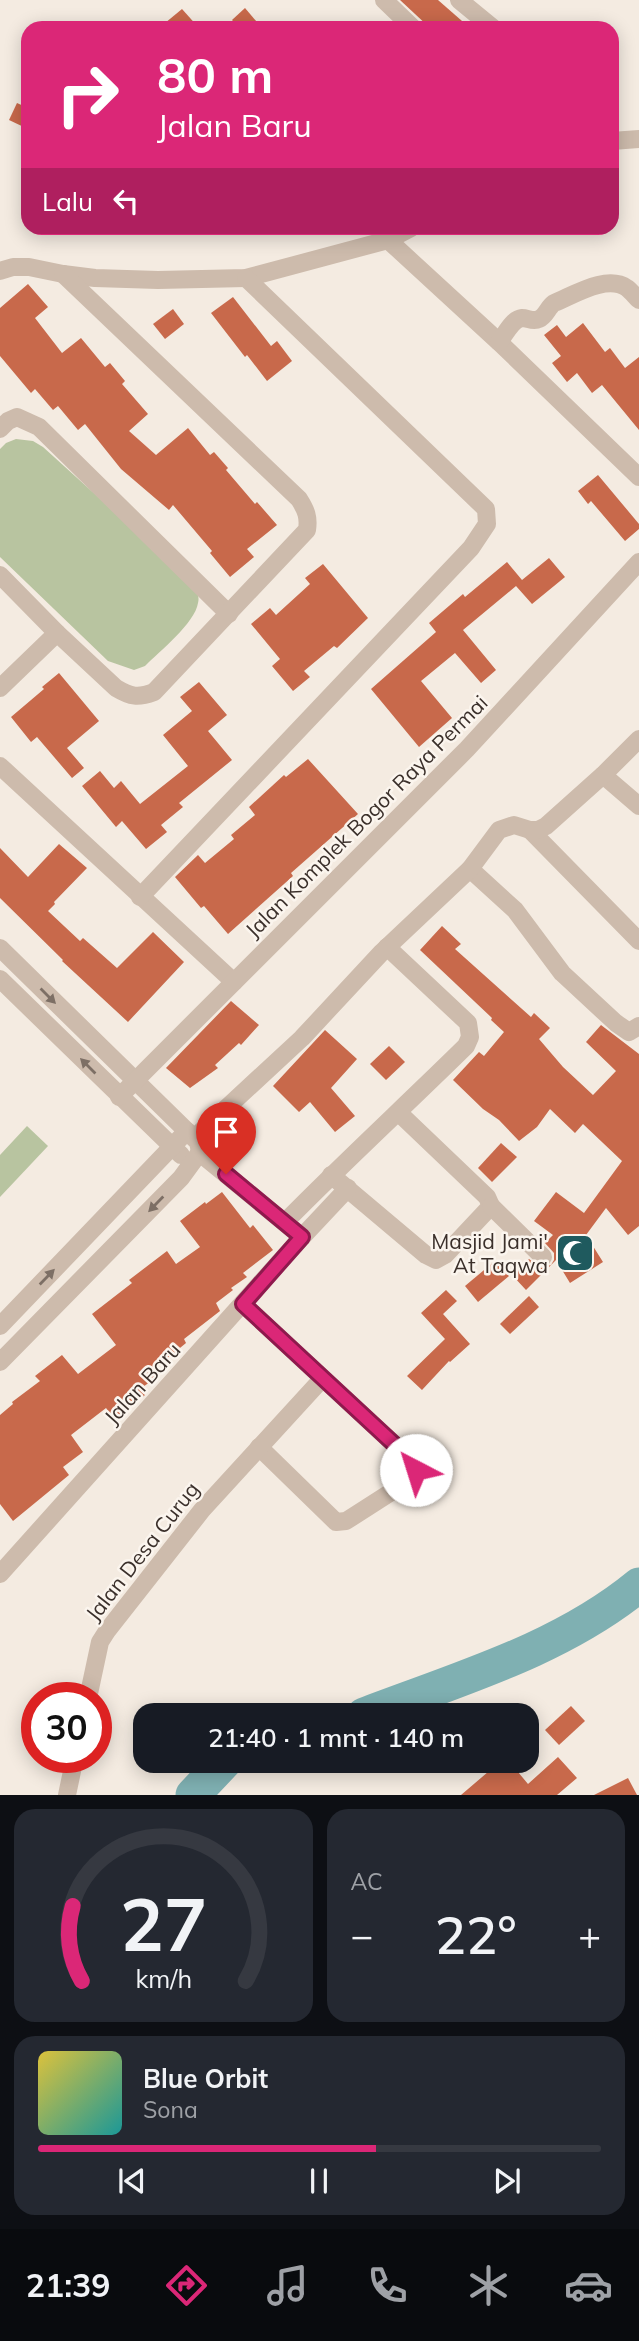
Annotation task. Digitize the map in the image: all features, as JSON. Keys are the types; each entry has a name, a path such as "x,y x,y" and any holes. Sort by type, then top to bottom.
{"street":[{"path":"384,0 406,21"},
{"path":"459,0 485,21"},
{"path":"619,140 639,139"},
{"path":"0,271 13,267 29,267 95,278 246,278 388,240 398,235"},
{"path":"388,240 639,477"},
{"path":"0,575 116,688 139,697 154,692 307,530 309,520 306,509 293,492 63,274"},
{"path":"140,897 471,548 487,524 486,509 246,278"},
{"path":"499,342 516,320 521,318 536,321 542,318 554,303 605,283 626,287 639,300"},
{"path":"0,429 17,417 39,427 229,614"},
{"name":"Jalan Komplek Bogor Raya Permai","path":"119,1097 467,749 639,562"},
{"path":"0,688 57,633"},
{"path":"0,1362 181,1178 196,1149 387,947 470,869 499,830 514,825 530,830 546,826 639,739"},
{"path":"0,766 234,982"},
{"path":"603,775 639,806"},
{"path":"530,830 639,941"},
{"path":"470,869 515,910 562,973 623,1028 629,1031 637,1030"},
{"path":"285,1223 331,1175 399,1113 466,1046 470,1037 468,1023 387,947"},
{"path":"0,948 134,1081 196,1149 302,1237"},
{"path":"0,979 173,1147 196,1149"},
{"path":"399,1113 487,1197 491,1206 543,1256"},
{"path":"173,1147 196,1149"},
{"path":"0,1326 173,1147"},
{"path":"331,1175 426,1255 436,1260 465,1236 491,1206"},
{"name":"Jalan Baru","path":"0,1574 348,1188"},
{"path":"243,1304 415,1464 416,1470 410,1480 346,1521 336,1521 259,1447"},
{"name":"Jalan Desa Curug","path":"92,1682 103,1636 202,1510 323,1379"},
{"path":"67,1795 72,1773"}],"green space":[{"path":"16,439 33,441 43,447 193,583 198,598 195,611 184,628 145,666 134,670 108,661 0,557 0,449"},
{"path":"27,1126 48,1146 0,1197 0,1155"}],"building":[{"path":"400,0 438,0 462,21 422,21"},
{"path":"245,8 256,21 233,21"},
{"path":"182,9 193,21 167,21"},
{"path":"17,103 21,105 21,126 9,120"},
{"path":"28,284 48,307 35,318 62,353 81,338 105,367 110,363 125,381 122,384 148,414 129,431 156,455 188,428 210,455 214,452 255,504 257,502 277,525 247,549 254,557 230,577 173,505 169,510 121,469 85,424 78,430 58,406 53,410 35,389 31,393 0,356 0,308"},
{"path":"233,297 271,346 277,341 292,361 267,381 211,313"},
{"path":"173,309 184,324 165,339 153,324"},
{"path":"583,323 605,352 610,348 625,368 639,357 639,430 602,385 592,393 577,373 567,382 552,363 561,356 544,335 557,325 566,337"},
{"path":"598,475 639,524 639,529 625,541 591,501 588,504 578,491"},
{"path":"549,558 565,577 532,604 516,586 463,630 496,670 481,683 455,653 421,681 452,718 419,747 371,689 436,632 429,623 463,594 465,597 507,562 522,580"},
{"path":"323,564 368,618 337,648 334,646 304,671 310,677 293,691 272,666 280,659 251,624 270,608 276,615 310,584 305,578"},
{"path":"59,673 99,721 67,748 84,768 72,778 37,737 31,742 11,717"},
{"path":"199,682 227,715 208,731 232,760 179,803 183,807 161,825 167,832 146,849 122,821 116,827 82,786 100,771 114,788 121,781 140,804 188,766 163,735 192,711 180,697"},
{"path":"308,759 358,814 228,934 175,877 198,855 205,863 234,839 231,835 255,815 249,807 284,775 286,777"},
{"path":"59,844 87,868 48,911 80,941 83,938 117,968 153,932 184,962 128,1022 62,961 0,898 0,848 28,877"},
{"path":"442,926 461,944 455,949 531,1017 534,1013 550,1028 539,1039 563,1067 593,1095 616,1071 586,1042 601,1025 639,1054 639,1226 628,1235 606,1208 586,1235 603,1262 570,1283 556,1260 551,1265 554,1253 545,1243 553,1235 534,1221 556,1192 584,1213 622,1161 583,1124 575,1133 550,1109 537,1127 519,1141 453,1080 479,1052 484,1056 504,1032 420,950"},
{"path":"231,1001 259,1025 241,1045 239,1043 215,1065 218,1068 190,1088 166,1068"},
{"path":"325,1030 357,1059 331,1088 355,1116 335,1132 310,1102 299,1112 273,1086"},
{"path":"389,1046 405,1062 386,1080 370,1064"},
{"path":"501,1143 517,1157 492,1182 478,1168"},
{"path":"222,1192 250,1228 253,1225 273,1250 243,1273 247,1277 216,1303 220,1311 184,1339 186,1343 152,1371 157,1377 140,1389 145,1395 127,1410 129,1412 117,1422 106,1408 71,1435 83,1452 63,1467 69,1475 13,1521 0,1504 0,1415 12,1402 40,1381 35,1376 62,1355 78,1374 116,1345 92,1314 132,1283 129,1280 167,1251 176,1264 200,1247 180,1221"},
{"path":"529,1259 541,1268 551,1265 526,1290 513,1276"},
{"path":"496,1260 509,1276 478,1302 465,1286"},
{"path":"446,1290 457,1301 443,1314 470,1344 449,1361 422,1390 407,1376 445,1339 421,1313"},
{"path":"529,1296 539,1307 510,1334 500,1324"},
{"path":"571,1706 585,1721 559,1745 545,1730"},
{"path":"558,1757 577,1778 557,1795 461,1795 487,1773 519,1773 528,1784"},
{"path":"628,1778 637,1795 594,1795"}],"waterway":[{"path":"396,1703 542,1645 576,1628 639,1585"},
{"path":"193,1795 214,1773"}],"place":[{"name":"Masjid Jami' At Taqwa","path":"575,1253"}],"route":[{"path":"226,1174 302,1237 243,1304 408,1457 415,1464 416,1470"}]}
